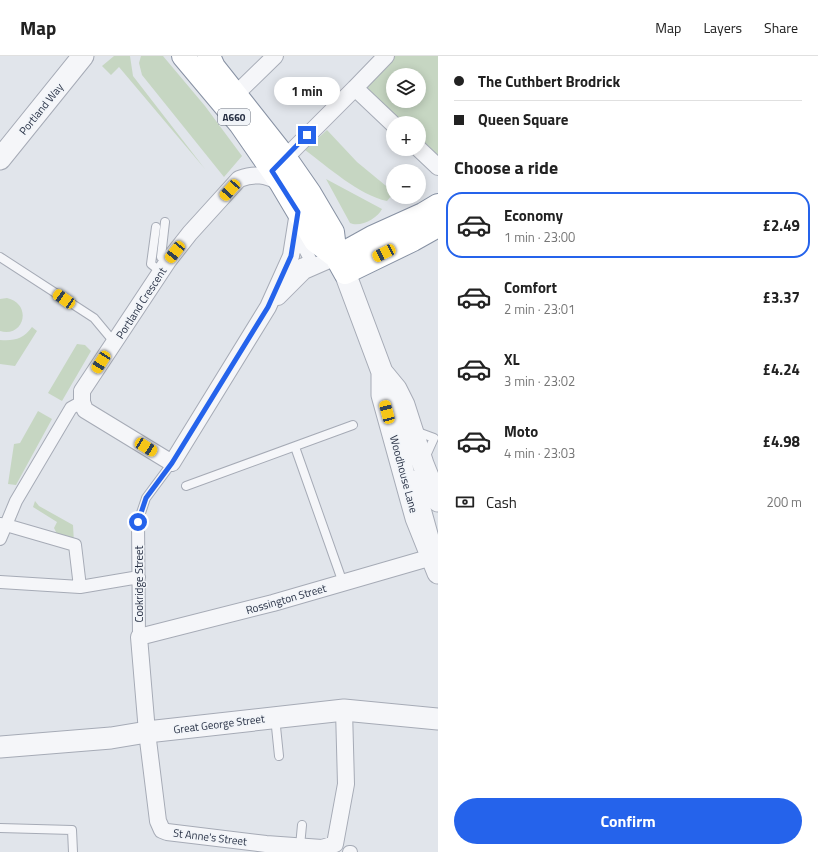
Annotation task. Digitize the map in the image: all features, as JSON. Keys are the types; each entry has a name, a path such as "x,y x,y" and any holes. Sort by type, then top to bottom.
{"highway":[{"name":"Woodhouse Lane","path":"183,56 240,124 276,172 333,232 340,265"},
{"name":"Woodhouse Lane","path":"209,56 214,67 235,95 315,241 340,265"},
{"path":"340,265 372,237 423,214 438,205"},
{"path":"340,265 413,240 438,226"}],"street":[{"path":"235,95 276,56"},
{"path":"276,172 386,56"},
{"name":"Portland Way","path":"0,158 84,57"},
{"path":"355,88 386,117"},
{"path":"426,156 438,167"},
{"name":"Portland Crescent","path":"0,539 3,525 16,501 71,408 82,397 114,342 164,266 190,232 240,179 250,175 276,172"},
{"name":"Cookridge Street","path":"172,463 268,307 291,256 298,212"},
{"name":"Cookridge Street","path":"268,307 304,271 340,265"},
{"name":"Woodhouse Lane","path":"340,265 382,372 396,389 437,494"},
{"name":"Woodhouse Lane","path":"382,372 382,395 416,518 436,560"},
{"path":"82,397 85,410 172,463"},
{"name":"Cookridge Street","path":"138,522 139,637 147,732 159,825"},
{"path":"3,525 75,545 80,587"},
{"name":"Rossington Street","path":"139,637 436,560"},
{"path":"0,582 80,587 139,577"},
{"path":"412,717 438,705"},
{"path":"342,849 346,784 344,710"},
{"name":"Great George Street","path":"0,747 112,738 147,732 344,710 438,719"},
{"name":"St Anne's Street","path":"159,825 167,832 294,848 342,849"}],"lane":[{"path":"156,227 151,264 164,266 161,257 165,222"},
{"path":"0,257 94,318 114,342"},
{"path":"186,486 353,425"},
{"path":"295,447 343,583"},
{"name":"Woodhouse Lane","path":"418,447 414,460 436,560"},
{"name":"Cookridge Street","path":"138,522 146,498 172,463"},
{"path":"275,717 279,756"},
{"path":"294,848 302,825"},
{"path":"0,828 72,830 73,852"}],"green space":[{"path":"114,56 130,56 133,76 205,169 119,67 111,75 102,66"},
{"path":"141,56 163,56 205,106 242,156 224,177 142,75 139,63"},
{"path":"386,56 438,56 438,167 426,156 426,116 386,117 355,88"},
{"path":"327,130 357,162 386,186 386,201 376,198 355,187 305,150"},
{"path":"326,179 382,209 373,219 359,224 350,223"},
{"path":"7,298 15,301 23,313 20,325 15,330 8,332 0,331 0,299"},
{"path":"32,327 37,331 15,366 0,364 0,340 10,340 22,337"},
{"path":"77,344 85,345 91,351 62,401 48,393"},
{"path":"38,411 52,419 16,485 8,484 14,444 20,443"},
{"path":"35,501 39,506 73,525 74,543 57,534 54,528 57,522 33,507"}],"route":[{"path":"138,522 146,498 172,463 268,307 286,268 291,256 298,212 272,171 307,135"}]}
